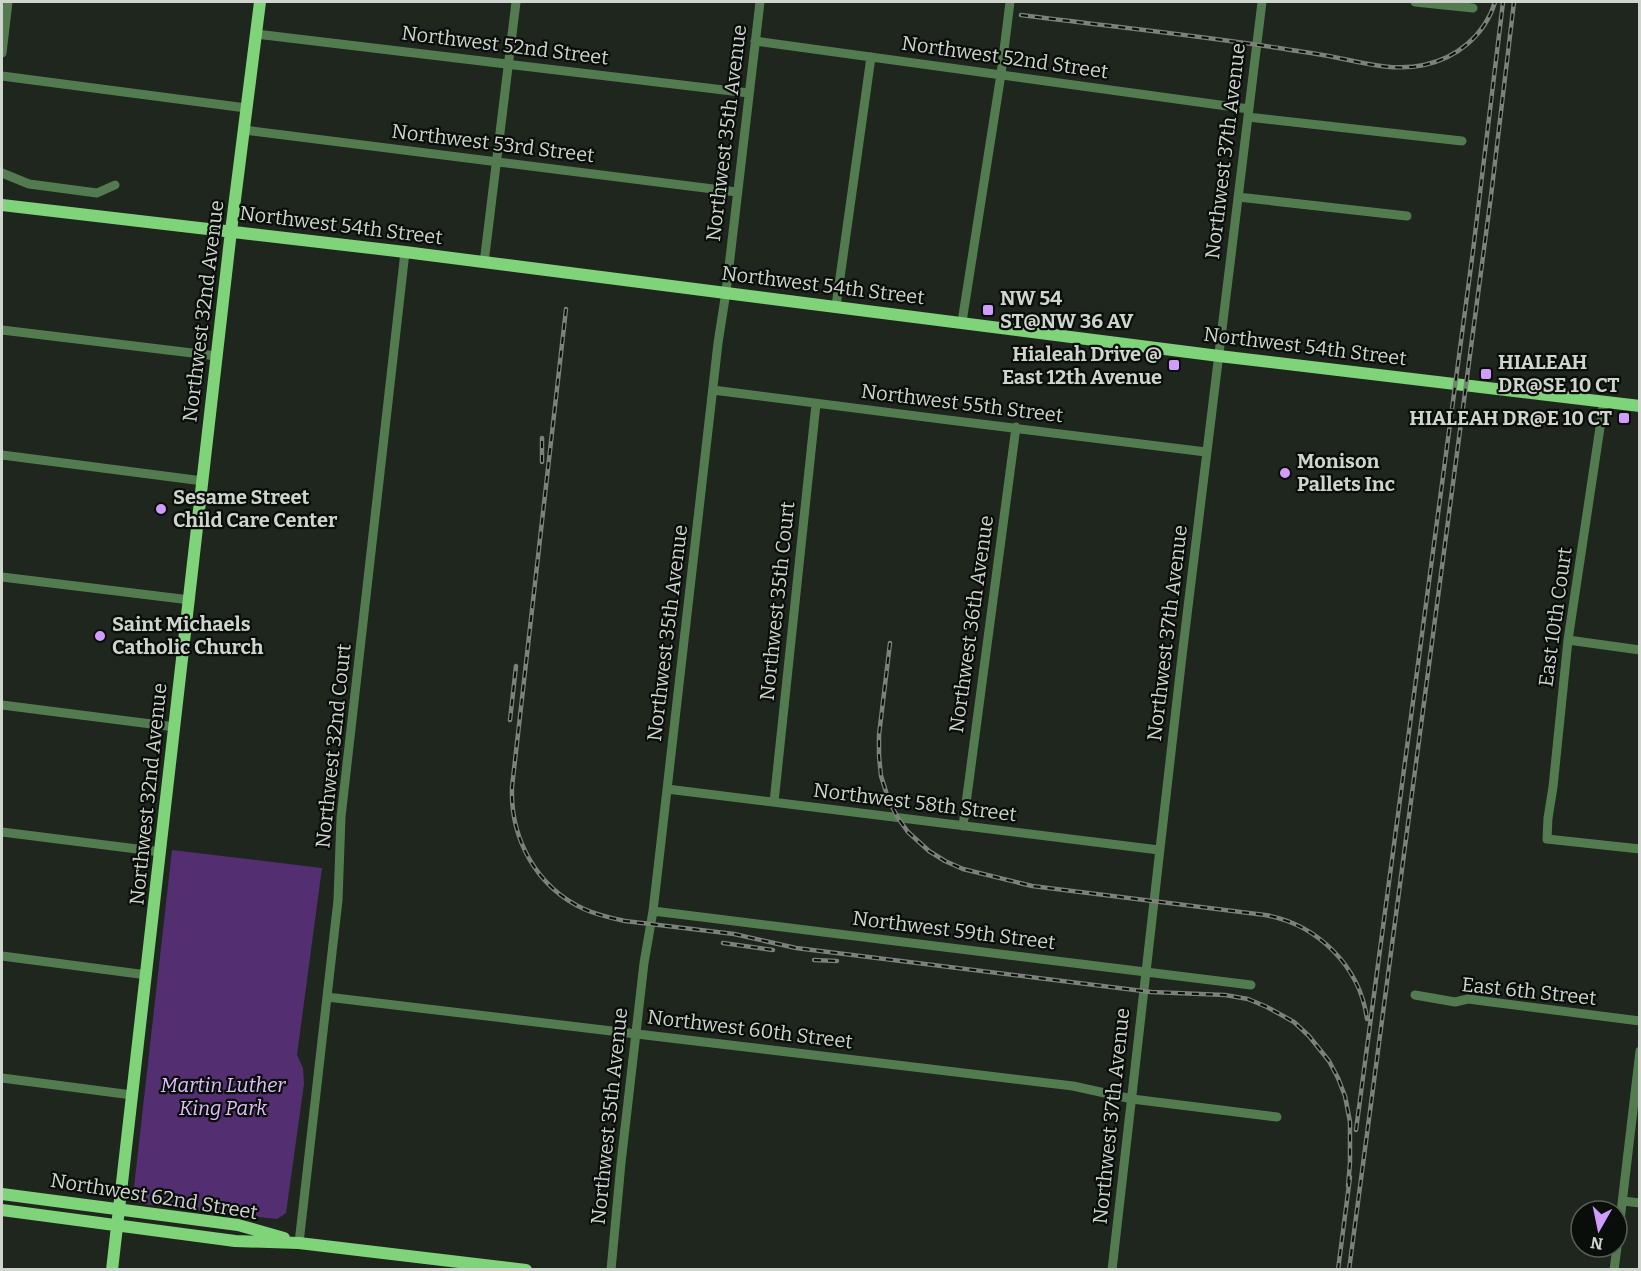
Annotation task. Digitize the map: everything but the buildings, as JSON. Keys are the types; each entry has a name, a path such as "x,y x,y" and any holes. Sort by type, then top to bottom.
{"main road":[{"name":"Northwest 32nd Avenue","path":"112,1269 231,231 260,2"},
{"name":"Northwest 54th Street","path":"2,205 405,252 1219,356 1640,406"},
{"name":"Northwest 62nd Street","path":"2,1194 238,1225 299,1243"},
{"name":"Northwest 62nd Street","path":"2,1210 235,1241 299,1243 526,1269"}],"street":[{"path":"2,53 8,2"},
{"path":"484,263 516,2"},
{"name":"Northwest 35th Avenue","path":"611,1269 644,963 653,911 760,2"},
{"path":"962,322 1010,2"},
{"name":"Northwest 37th Avenue","path":"1112,1269 1206,452 1262,2"},
{"path":"1415,2 1473,8"},
{"name":"Northwest 52nd Street","path":"256,34 749,93"},
{"name":"Northwest 52nd Street","path":"756,41 1000,74 1249,113 1462,141"},
{"path":"836,306 871,57"},
{"path":"2,76 246,108"},
{"name":"Northwest 53rd Street","path":"244,130 737,192"},
{"path":"2,173 29,184 97,193 115,185"},
{"path":"1238,197 1407,216"},
{"name":"Northwest 32nd Court","path":"299,1243 338,900 341,817 405,252"},
{"path":"2,330 217,356"},
{"name":"Northwest 55th Street","path":"713,390 1206,452"},
{"name":"East 10th Court","path":"1604,401 1568,640 1547,839 1640,849"},
{"name":"Northwest 35th Court","path":"774,802 816,404"},
{"name":"Northwest 36th Avenue","path":"963,826 1016,427"},
{"path":"2,455 203,480"},
{"path":"2,577 189,600"},
{"path":"1568,640 1640,650"},
{"path":"2,705 175,727"},
{"name":"Northwest 58th Street","path":"667,789 1159,850"},
{"path":"2,832 161,852"},
{"name":"Northwest 59th Street","path":"653,911 1251,985"},
{"path":"2,956 147,975"},
{"name":"East 6th Street","path":"1414,995 1455,1002 1468,999 1640,1021"},
{"name":"Northwest 60th Street","path":"327,997 1073,1086 1132,1099 1277,1117"},
{"path":"1623,1199 1640,1051"},
{"path":"2,1078 132,1095"}],"green space":[{"name":"Martin Luther King Park","path":"172,850 322,868 297,1055 303,1068 304,1084 286,1213 277,1219 143,1204 136,1201 133,1196"}],"railway":[{"path":"1021,15 1247,43 1376,65 1412,67 1436,62 1458,51 1477,35 1495,2"},
{"path":"1356,1130 1473,251 1503,2"},
{"path":"1349,1270 1491,196 1514,2"},
{"path":"566,309 512,787 513,806 521,842 529,859 552,888 567,900 584,909 625,921 734,934 796,948 1151,992 1225,995 1248,999 1294,1022 1309,1036 1329,1061 1345,1096 1350,1122 1348,1186"},
{"path":"542,438 542,462"},
{"path":"890,643 879,735 881,776 889,801 898,818 908,832 929,851 963,869 1032,886 1265,915 1284,920 1302,928 1333,950 1355,982 1363,1000 1367,1019"},
{"path":"510,720 516,666"},
{"path":"723,943 773,950"},
{"path":"814,960 837,961"},
{"path":"1338,1270 1350,1177"}],"place":[{"name":"NW 54 ST@NW 36 AV","path":"988,310"},
{"name":"Hialeah Drive @ East 12th Avenue","path":"1174,365"},
{"name":"HIALEAH DR@SE 10 CT","path":"1486,374"},
{"name":"HIALEAH DR@E 10 CT","path":"1624,418"},
{"name":"Monison Pallets Inc","path":"1285,473"},
{"name":"Sesame Street Child Care Center","path":"161,509"},
{"name":"Saint Michaels Catholic Church","path":"100,636"}]}
